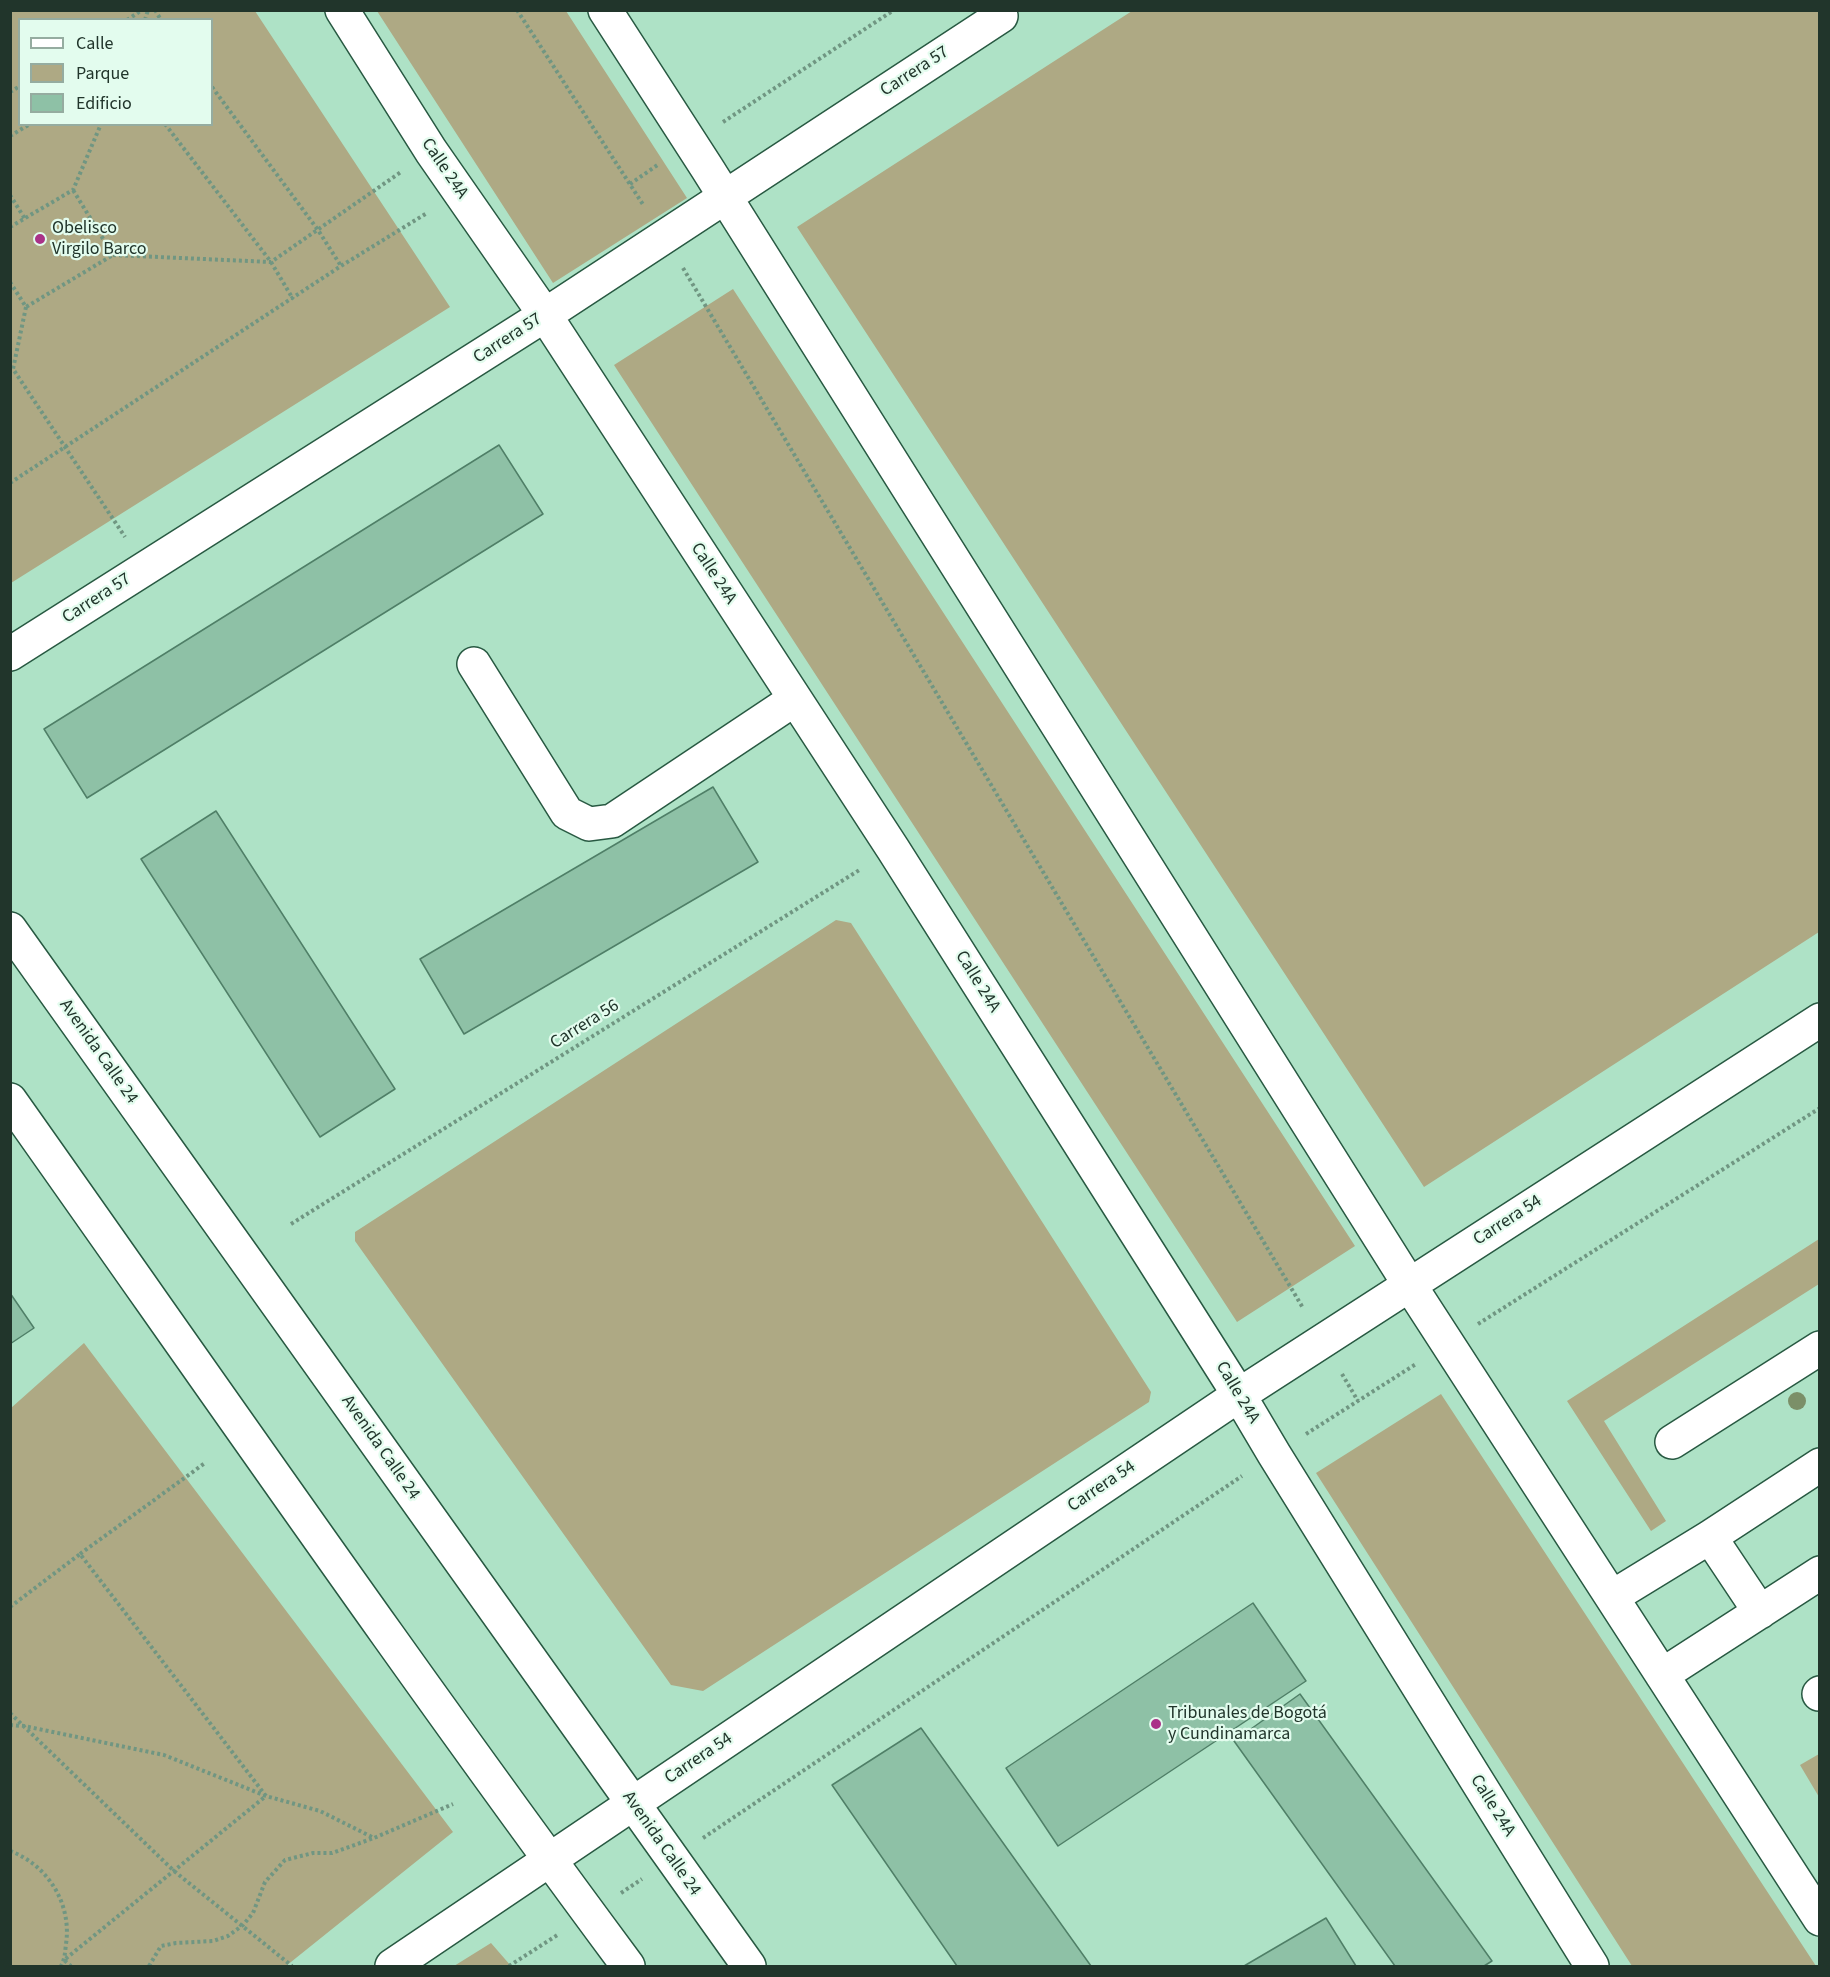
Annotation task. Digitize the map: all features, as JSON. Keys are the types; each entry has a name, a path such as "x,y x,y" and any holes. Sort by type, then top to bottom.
{"street":[{"name":"Calle 24A","path":"342,10 431,151 545,315 893,849 1239,1395 1592,1966"},
{"path":"605,10 1409,1284 1820,1919"},
{"name":"Carrera 57","path":"10,654 545,315 1001,16"},
{"path":"474,664 567,813 589,824 612,821 795,699"},
{"name":"Avenida Calle 24","path":"10,929 749,1966"},
{"name":"Carrera 54","path":"392,1966 1239,1395 1820,1020"},
{"path":"10,1100 549,1860 628,1966"},
{"path":"1672,1442 1820,1348"},
{"path":"1612,1597 1710,1537 1820,1465"},
{"path":"1710,1537 1760,1612"},
{"path":"1662,1675 1820,1573"}],"path":[{"path":"517,10 664,237 1358,1401"},
{"path":"630,184 894,10"},
{"path":"213,88 318,230 340,266"},
{"path":"10,136 27,126"},
{"path":"10,227 73,190 100,126"},
{"path":"167,126 271,262 292,299"},
{"path":"26,307 113,255 271,262 431,151"},
{"path":"73,190 113,255"},
{"path":"10,483 340,266 412,223 459,190"},
{"path":"10,195 25,219"},
{"path":"10,282 26,307 12,370 146,567"},
{"name":"Carrera 56","path":"291,1224 893,849"},
{"path":"10,1607 205,1463"},
{"path":"80,1554 266,1796"},
{"path":"10,1713 174,1871 292,1966"},
{"path":"10,1725 164,1755 266,1796 320,1811 374,1838"},
{"path":"64,1960 266,1796"},
{"path":"149,1966 161,1946 213,1941 228,1936 243,1925 253,1913 265,1881 285,1860 313,1853 332,1852 374,1838 453,1804"},
{"path":"10,1851 24,1856 46,1875 62,1901 68,1931 61,1966"},
{"path":"509,1966 553,1938"},
{"path":"64,1960 71,1966"}],"green space":[{"path":"11,10 255,11 450,307 11,583"},
{"path":"377,11 566,11 687,198 553,283"},
{"path":"1132,11 1819,11 1819,932 1424,1187 797,227"},
{"path":"733,289 1355,1246 1237,1322 614,365"},
{"path":"836,920 851,923 1151,1392 1149,1402 703,1691 671,1685 355,1241 355,1232"},
{"path":"1819,1239 1819,1284 1604,1421 1666,1521 1651,1531 1567,1401"},
{"path":"84,1343 453,1832 286,1966 11,1966 11,1408"},
{"path":"1441,1394 1816,1966 1632,1966 1316,1473"},
{"path":"1819,1754 1819,1797 1800,1765"},
{"path":"491,1943 511,1966 454,1966"}],"building":[{"path":"499,445 543,514 87,798 44,729"},
{"path":"713,787 758,862 464,1034 420,959"},
{"path":"216,811 395,1089 320,1137 141,859"},
{"path":"10,1293 34,1328 10,1344"},
{"name":"Tribunales de Bogotá y Cundinamarca","path":"1253,1603 1306,1681 1058,1846 1006,1768"},
{"name":"Tribunales de Bogotá y Cundinamarca","path":"1300,1694 1492,1961 1484,1966 1395,1966 1234,1741"},
{"path":"921,1728 1091,1966 957,1966 832,1785"},
{"path":"1326,1918 1356,1966 1244,1966"}],"place":[{"name":"Obelisco Virgilo Barco","path":"40,239"},
{"name":"Tribunales de Bogotá y Cundinamarca","path":"1156,1724"}]}
